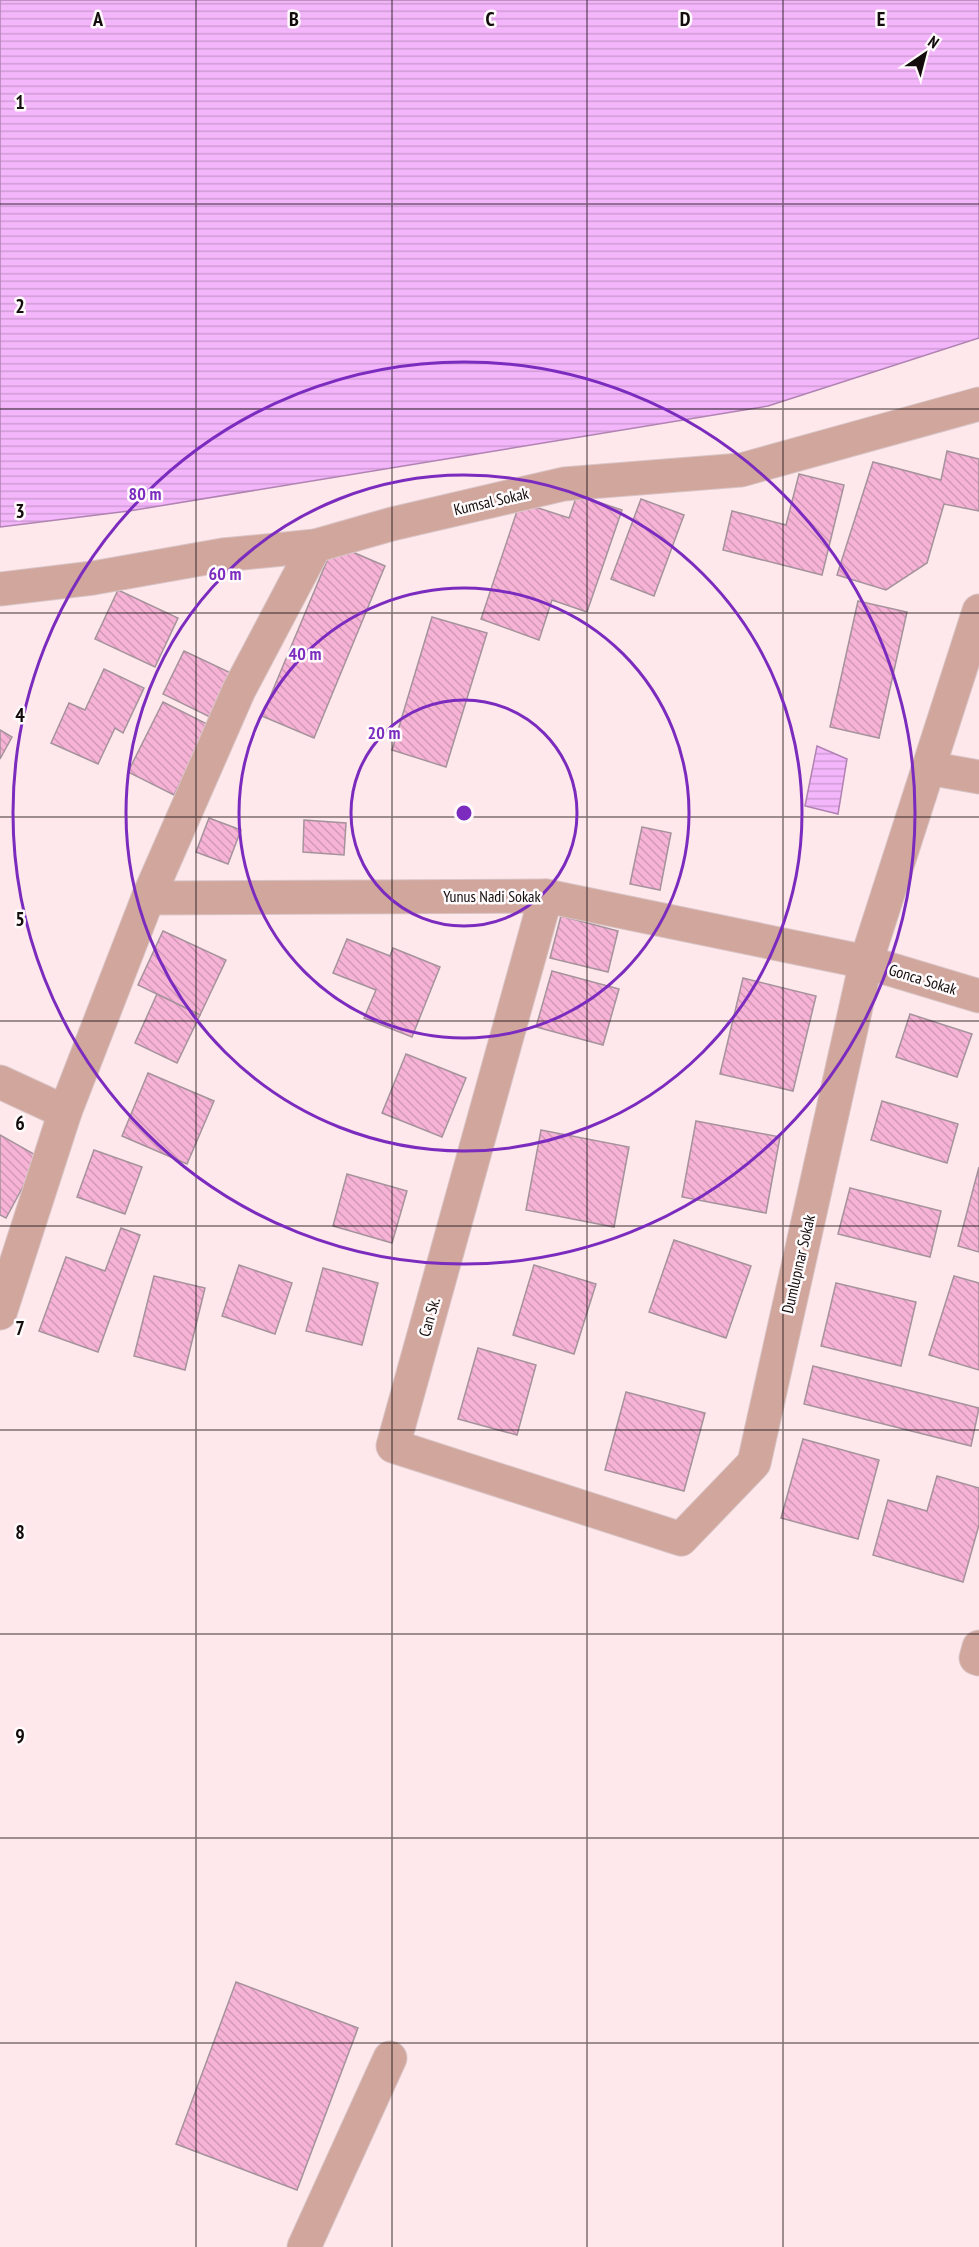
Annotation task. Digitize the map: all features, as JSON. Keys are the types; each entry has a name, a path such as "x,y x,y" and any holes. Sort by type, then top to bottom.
{"street":[{"name":"Kumsal Sokak","path":"0,589 93,578 223,555 315,546 392,524 564,484 741,470 979,404"},
{"path":"0,1313 65,1112 148,898 239,690 315,546"},
{"name":"Dumlupınar Sokak","path":"681,1539 754,1463 867,962 979,611"},
{"path":"928,768 979,777"},
{"name":"Yunus Nadi Sokak","path":"148,898 546,896 867,962"},
{"name":"Can Sk.","path":"546,896 393,1446 681,1539"},
{"name":"Gonca Sokak","path":"867,962 979,996"},
{"path":"0,1082 65,1112"},
{"path":"979,1647 976,1658 979,1659"},
{"path":"304,2247 390,2058"}],"shaded area":[{"path":"0,0 979,0 979,338 768,406 129,511 0,527"},
{"path":"817,746 847,759 838,814 805,806"}],"building":[{"path":"947,451 979,459 979,511 944,504 927,563 886,590 837,575 873,462 941,480"},
{"path":"799,474 844,485 822,575 723,550 732,511 786,525"},
{"path":"577,495 622,510 587,612 552,600 539,640 481,619 520,502 569,518"},
{"path":"641,499 684,515 654,596 611,579"},
{"path":"334,544 385,566 314,738 262,716"},
{"path":"118,590 178,618 155,667 95,639"},
{"path":"858,601 907,612 879,738 830,727"},
{"path":"432,617 487,633 446,767 392,750"},
{"path":"184,651 231,673 210,717 163,694"},
{"path":"104,669 144,688 123,733 115,728 98,764 51,743 69,703 85,710"},
{"path":"163,702 209,725 174,795 128,772"},
{"path":"0,730 12,737 0,759"},
{"path":"209,818 241,830 228,864 196,852"},
{"path":"304,820 346,823 344,855 303,852"},
{"path":"642,827 671,833 660,890 630,884"},
{"path":"561,916 618,931 608,972 550,958"},
{"path":"163,931 226,960 200,1015 138,985"},
{"path":"347,939 390,956 393,948 440,967 412,1037 364,1018 376,990 333,973"},
{"path":"552,971 619,989 603,1045 536,1027"},
{"path":"743,978 816,996 793,1091 720,1074"},
{"path":"157,994 200,1015 177,1063 135,1043"},
{"path":"910,1014 972,1034 957,1077 896,1057"},
{"path":"406,1054 466,1078 442,1137 382,1113"},
{"path":"148,1073 214,1101 187,1164 122,1136"},
{"path":"882,1101 958,1124 947,1163 871,1140"},
{"path":"696,1121 780,1137 766,1213 682,1197"},
{"path":"541,1130 629,1147 614,1227 526,1210"},
{"path":"0,1135 39,1157 6,1218 0,1215"},
{"path":"94,1150 142,1167 125,1214 77,1197"},
{"path":"979,1167 979,1252 958,1246"},
{"path":"347,1174 407,1191 392,1243 333,1226"},
{"path":"850,1188 941,1211 930,1257 838,1234"},
{"path":"121,1228 140,1235 98,1352 39,1331 66,1257 105,1271"},
{"path":"674,1240 751,1266 726,1338 649,1312"},
{"path":"239,1265 292,1283 275,1334 222,1316"},
{"path":"534,1265 596,1284 574,1354 513,1335"},
{"path":"323,1268 378,1283 362,1345 306,1331"},
{"path":"154,1276 205,1288 185,1370 134,1356"},
{"path":"954,1276 979,1283 979,1370 929,1355"},
{"path":"836,1283 916,1302 901,1366 821,1346"},
{"path":"478,1348 536,1365 517,1435 458,1419"},
{"path":"813,1366 979,1408 971,1446 804,1404"},
{"path":"626,1392 705,1413 684,1491 605,1470"},
{"path":"803,1439 879,1460 858,1539 781,1518"},
{"path":"937,1476 979,1488 979,1525 963,1582 873,1555 888,1500 927,1511"},
{"path":"236,1982 358,2028 297,2190 176,2144"}]}
